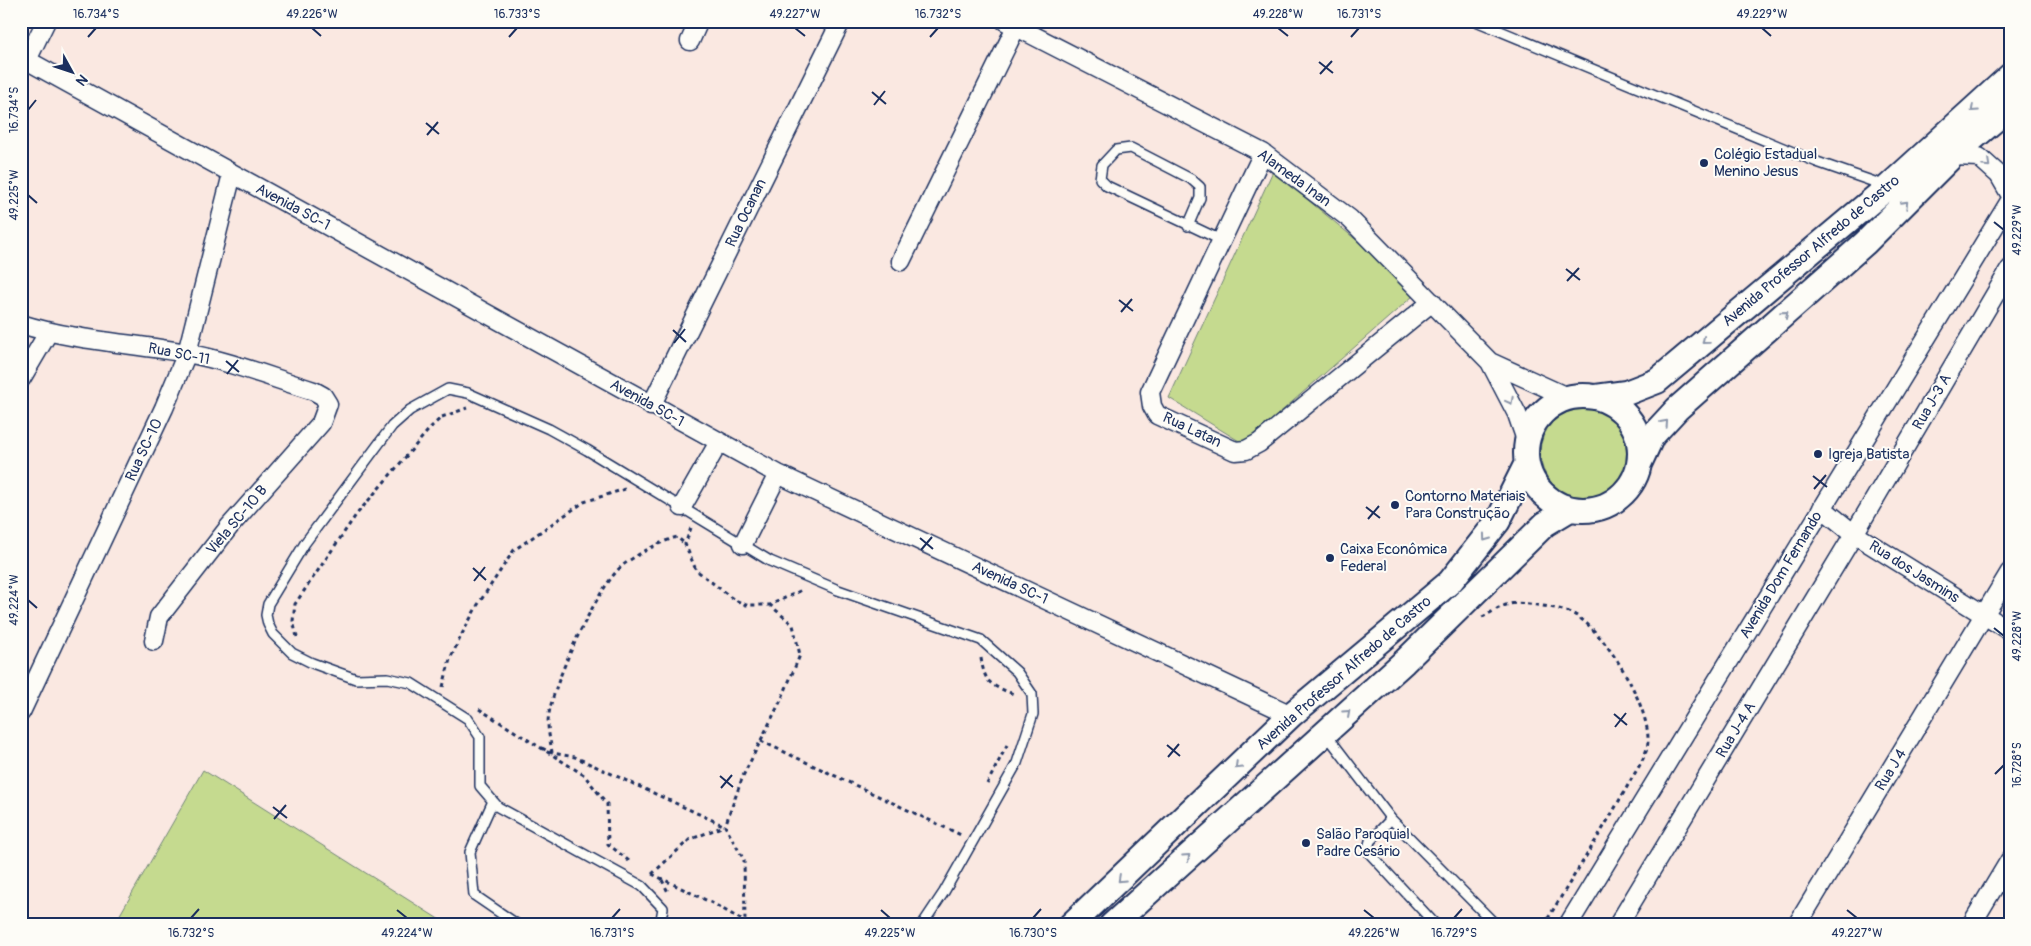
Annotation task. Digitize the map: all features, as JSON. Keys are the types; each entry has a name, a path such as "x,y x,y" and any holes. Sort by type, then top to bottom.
{"main road":[{"name":"Avenida Professor Alfredo de Castro","path":"1596,396 1626,393 1657,381 1888,187 2010,76"},
{"name":"Avenida Professor Alfredo de Castro","path":"1639,464 1652,436 1677,409 1866,243 1952,156 2010,107"},
{"path":"1596,396 1616,406 1631,421 1639,442 1639,464 1634,478 1625,491 1613,502 1599,508 1570,509 1550,500 1535,485 1526,465 1526,440 1532,426 1541,413 1553,404 1567,397 1596,396"},
{"name":"Avenida Professor Alfredo de Castro","path":"1072,925 1291,715 1450,582 1498,521 1526,465"},
{"name":"Avenida Professor Alfredo de Castro","path":"1112,925 1404,662 1545,524 1570,509"}],"street":[{"path":"24,59 46,21"},
{"path":"690,41 700,21"},
{"name":"Rua Ocanan","path":"650,406 841,21"},
{"path":"901,261 1010,24"},
{"name":"Alameda Inan","path":"1010,24 1263,153 1350,219 1490,362 1517,414 1526,440"},
{"name":"Avenida SC-1","path":"24,59 409,270 650,406 778,474 1291,715"},
{"name":"Rua Latan","path":"1263,153 1150,392 1152,406 1157,415 1234,451 1246,450 1259,443 1432,302"},
{"path":"1952,156 1979,157 1999,175 2010,194"},
{"name":"Rua SC-10","path":"21,712 164,408 187,353 232,174"},
{"name":"Avenida Dom Fernando","path":"1568,925 2010,201"},
{"name":"Rua J-3 A","path":"1854,534 2010,270"},
{"name":"Rua SC-11","path":"21,324 48,333 187,353 232,364 314,392 323,396 328,404"},
{"path":"21,379 48,333"},
{"name":"Alameda Inan","path":"1490,362 1567,397"},
{"name":"Viela SC-10 B","path":"154,641 159,617 229,527 321,423 327,412 328,404"},
{"path":"682,507 718,442"},
{"path":"743,544 778,474"},
{"name":"Rua dos Jasmins","path":"1822,508 1854,534 2010,631"},
{"name":"Rua J-4 A","path":"1618,925 1854,534"},
{"name":"Rua J 4","path":"1797,925 2010,572"},
{"path":"1971,925 2010,860"}],"lane":[{"path":"1476,21 1817,162 1888,187"},
{"path":"1188,226 1200,198 1200,187 1191,179 1131,148 1116,150 1102,165 1100,179 1107,186 1188,226 1223,241"},
{"path":"660,925 663,908 642,886 498,808 480,786 480,737 468,719 411,683 386,678 356,679 312,664 292,653 273,634 266,615 268,604 305,543 392,426 410,410 448,389 468,393 549,429 770,561 838,590 981,640 1017,672 1032,694 1033,714 1017,763 944,892 922,925"},
{"path":"1325,732 1391,819 1496,925"},
{"path":"493,801 470,852 474,895 518,925"},
{"path":"1391,819 1370,841 1368,848 1370,854 1436,925"}],"path":[{"path":"299,641 293,622 296,604 356,515 432,426 449,414 474,406"},
{"path":"443,688 450,659 461,636 477,606 514,550 584,502 594,497 633,488 624,483"},
{"path":"685,544 692,525"},
{"path":"552,753 548,721 558,686 582,628 605,587 622,566 665,540 677,537 685,544 696,570 733,599 746,605 770,605 806,588"},
{"path":"1475,620 1510,603 1551,607 1571,612 1587,624 1616,660 1633,686 1646,716 1648,748 1544,925"},
{"path":"652,874 689,840 725,826 743,776 782,698 800,655 793,625 770,605"},
{"path":"977,652 987,680 992,685 1016,695 1020,700"},
{"path":"436,684 451,693"},
{"path":"476,707 516,734 584,775 607,804 608,844 635,866"},
{"path":"516,734 552,753 575,757 725,826 744,860 745,922"},
{"path":"761,741 961,835"},
{"path":"986,786 1008,743"},
{"path":"956,843 964,828"},
{"path":"644,870 712,903 751,925"},
{"path":"740,925 745,922"}],"green space":[{"path":"1273,171 1366,248 1413,296 1244,444 1169,398"},
{"path":"1584,409 1601,412 1615,422 1625,436 1628,453 1625,470 1615,484 1601,494 1584,497 1567,494 1553,484 1543,470 1540,453 1543,436 1553,422 1567,412"},
{"path":"203,770 448,925 114,925"}],"place":[{"name":"Colégio Estadual Menino Jesus","path":"1704,163"},
{"name":"Igreja Batista","path":"1818,454"},
{"name":"Contorno Materiais Para Construção","path":"1395,505"},
{"name":"Caixa Econômica Federal","path":"1330,558"},
{"name":"Salão Paroquial Padre Cesário","path":"1306,843"}]}
